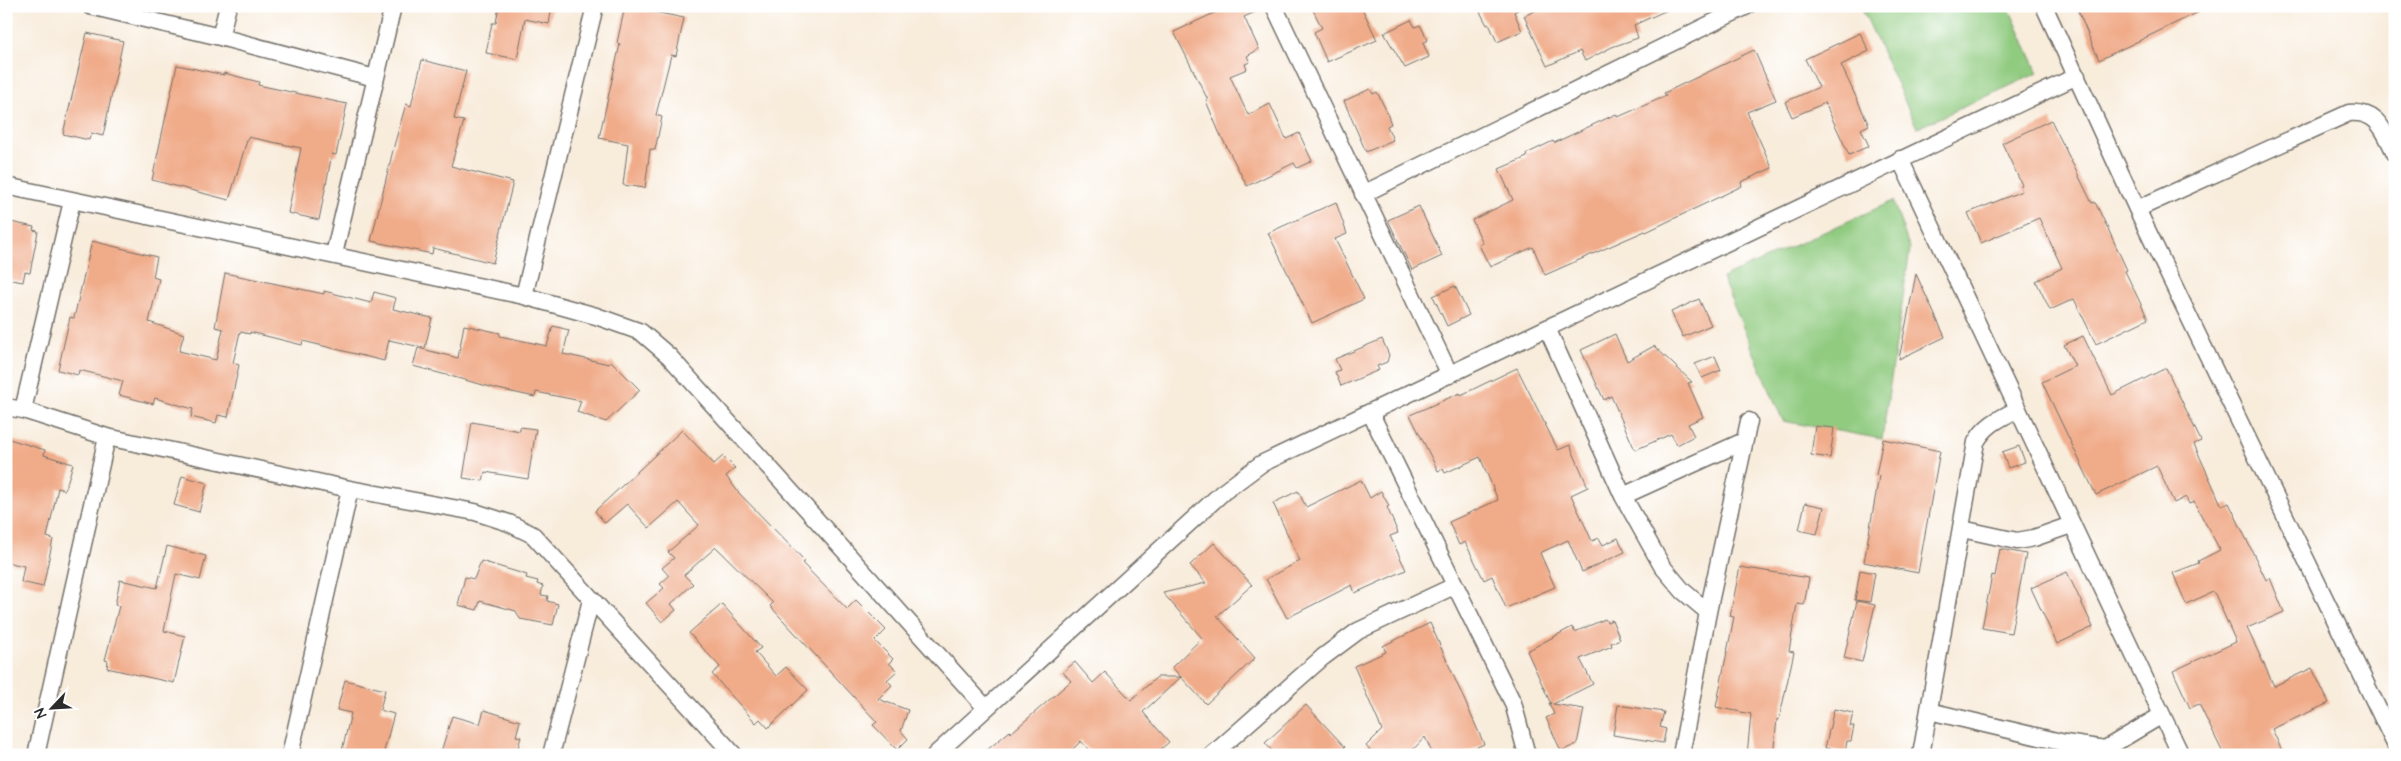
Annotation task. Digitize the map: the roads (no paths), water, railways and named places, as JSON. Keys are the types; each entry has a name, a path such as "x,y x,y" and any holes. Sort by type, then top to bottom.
{"street":[{"path":"90,6 220,37 375,78"},
{"path":"220,37 228,6"},
{"path":"334,254 393,6"},
{"path":"524,296 594,6"},
{"path":"1274,6 1450,374"},
{"path":"1363,194 1747,6"},
{"path":"2044,6 2137,209 2395,744"},
{"path":"935,755 985,707 1222,493 1261,464 2077,76"},
{"path":"2137,209 2349,113 2364,112 2375,120 2383,129 2395,153"},
{"path":"1900,159 2181,755"},
{"path":"6,186 334,254 524,296 596,316 641,332 669,356 985,707"},
{"path":"23,410 72,201"},
{"path":"1547,328 1623,496 1662,566 1683,591 1708,612"},
{"path":"6,407 23,410 107,437 350,489 475,512 509,523 533,535 734,755"},
{"path":"1921,755 1976,442 1982,431 1995,421 2018,409"},
{"path":"1370,412 1513,703 1527,755"},
{"path":"1681,755 1708,612 1748,421"},
{"path":"36,755 107,437"},
{"path":"1623,496 1744,441"},
{"path":"290,755 350,489"},
{"path":"1962,528 2017,541 2034,538 2071,525"},
{"path":"1212,755 1323,656 1358,631 1454,586"},
{"path":"551,755 591,600"},
{"path":"1929,711 2073,745 2105,749 2162,715"}]}
